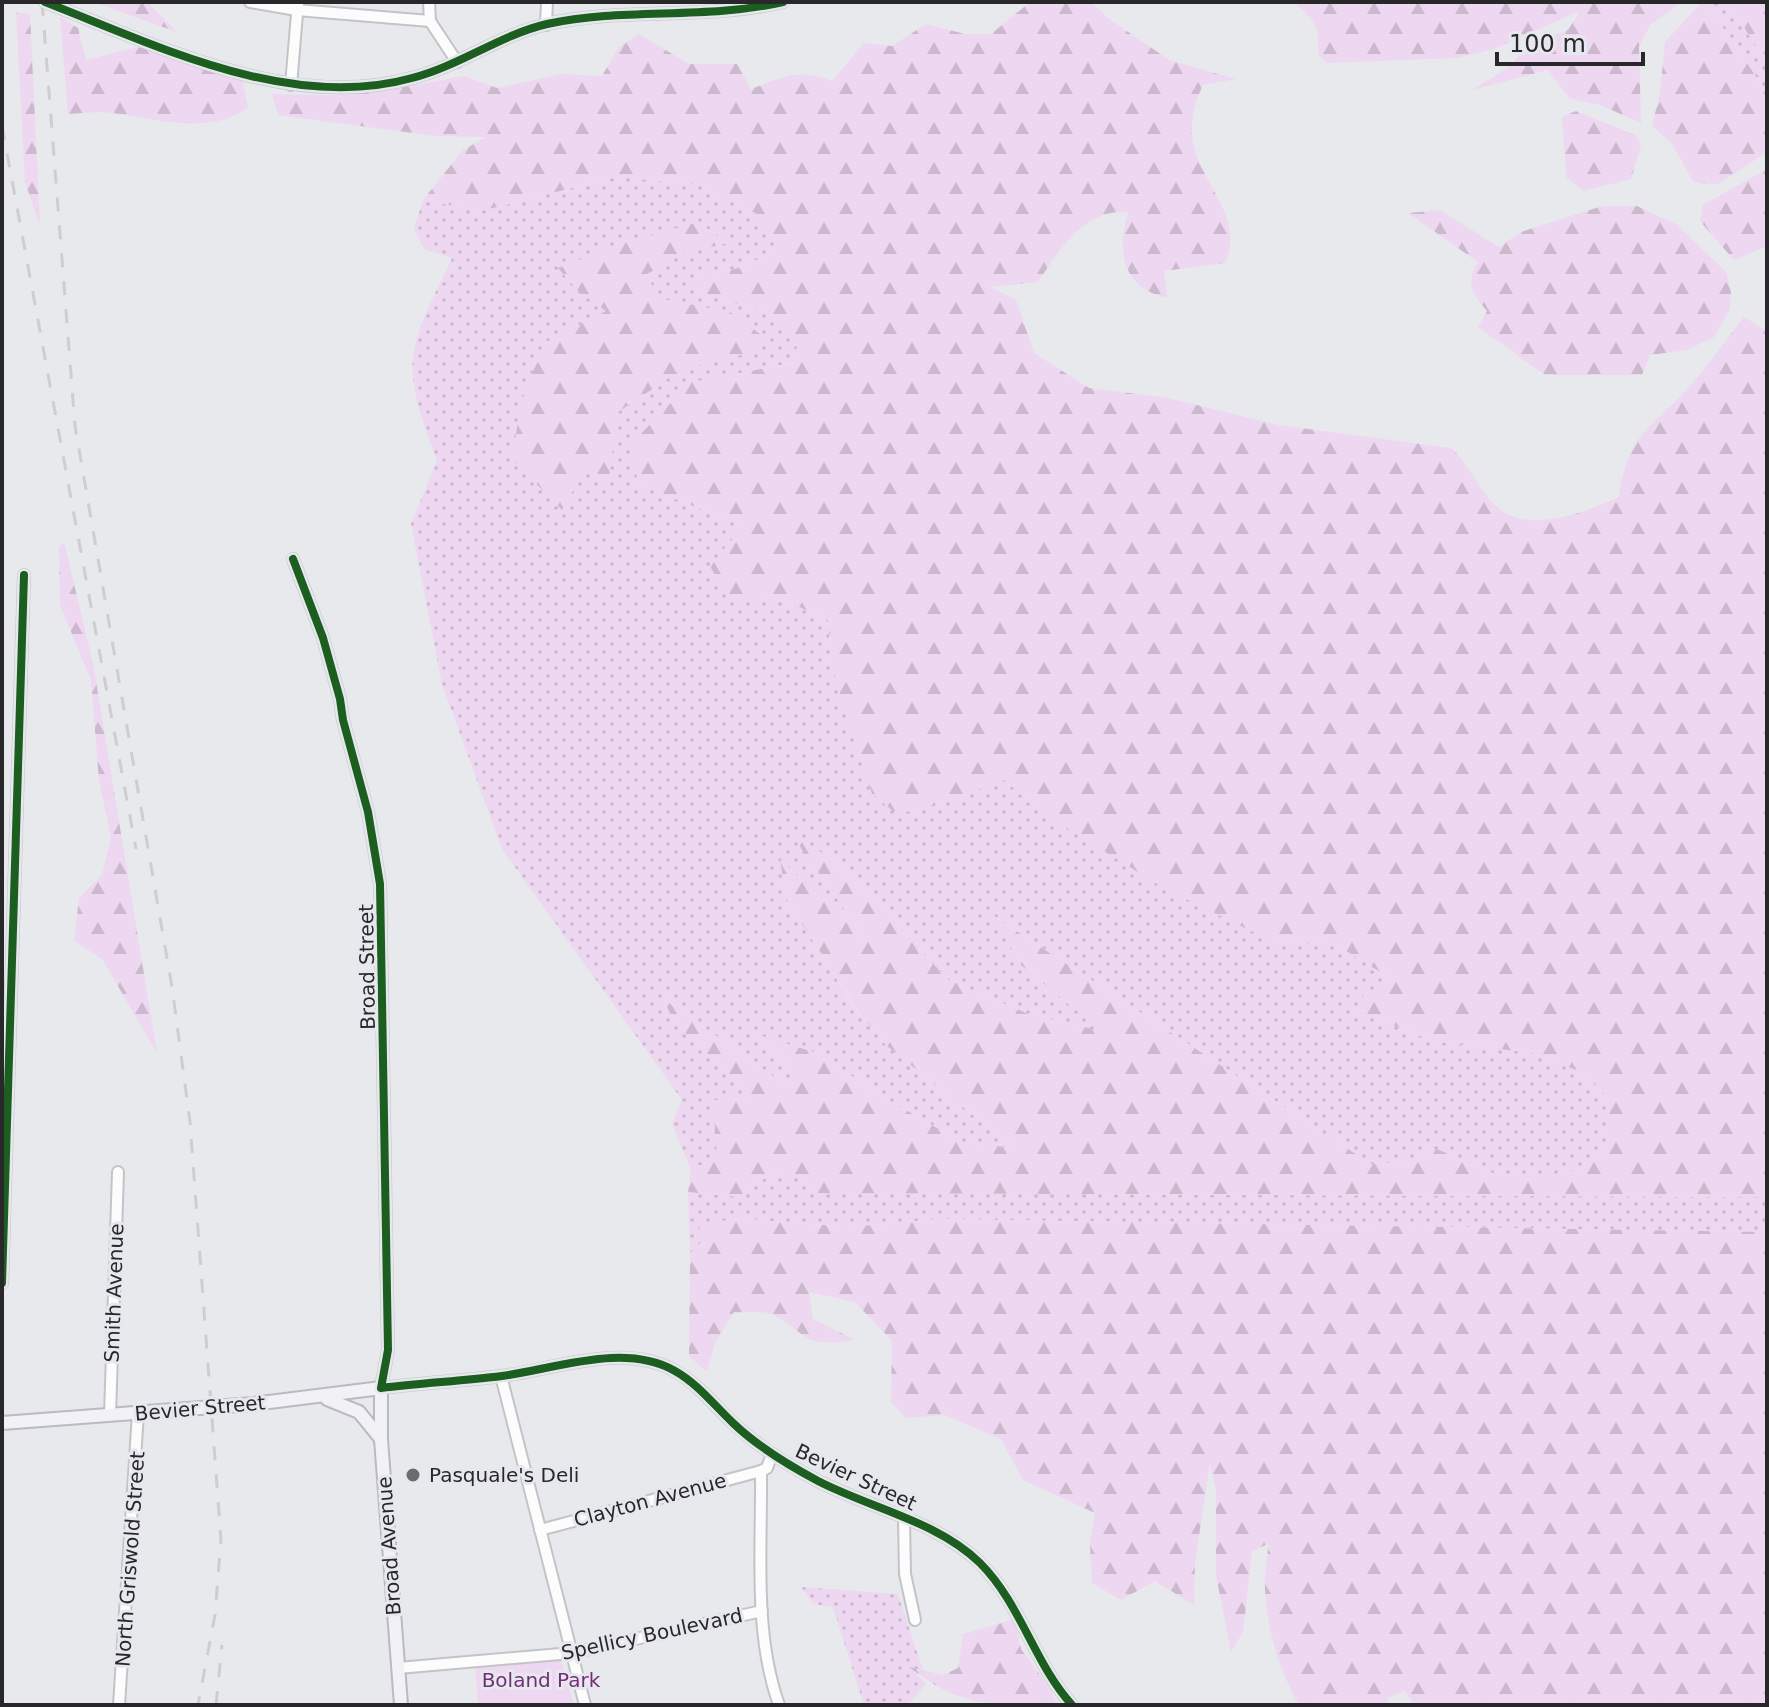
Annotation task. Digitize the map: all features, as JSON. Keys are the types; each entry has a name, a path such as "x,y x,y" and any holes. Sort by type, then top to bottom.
{"main road":[{"name":"Bevier Street","path":"2,1423 308,1398 381,1388"},
{"name":"Broad Avenue","path":"381,1388 381,1439 401,1705"},
{"path":"308,1398 338,1401 354,1409 381,1439"}],"street":[{"path":"45,2 254,78 291,85 367,88 414,78 518,33 546,25 595,18 732,11 783,2"},
{"path":"250,2 430,21"},
{"path":"429,2 430,21 457,62"},
{"path":"546,25 547,2"},
{"path":"291,85 298,6"},
{"name":"Broad Street","path":"293,559 323,638 337,688 368,812 380,884 388,1350 381,1388"},
{"path":"2,1283 24,575"},
{"name":"Smith Avenue","path":"110,1415 118,1172"},
{"name":"Bevier Street","path":"381,1388 631,1358 661,1364 684,1376 772,1454 851,1497 946,1537 979,1562 1005,1594 1057,1687 1072,1705"},
{"path":"501,1376 585,1705"},
{"name":"North Griswold Street","path":"119,1705 138,1413"},
{"path":"762,1611 761,1471 767,1468 772,1454"},
{"name":"Clayton Avenue","path":"540,1530 761,1471"},
{"path":"904,1519 905,1574 915,1620"},
{"name":"Spellicy Boulevard","path":"398,1668 572,1653 762,1611 767,1666 779,1705"}],"green space":[{"path":"93,2 147,2 177,32"},
{"path":"1030,2 1091,2 1108,18 1169,60 1236,79 1203,85 1192,122 1194,146 1230,232 1225,263 1164,271 1167,298 1152,293 1140,285 1126,266 1123,240 1128,212 1112,213 1098,217 1075,234 1038,282 991,287 1016,300 1034,353 1089,388 1168,398 1278,425 1452,448 1494,504 1507,514 1538,520 1573,515 1619,497 1623,475 1635,445 1652,423 1690,386 1744,317 1767,331 1767,1197 818,1193 791,1173 766,1177 741,1197 688,1192 691,1169 717,1158 713,1101 728,1096 750,1097 676,1024 662,998 796,1092 787,1065 756,1034 820,1054 873,1091 961,1142 1014,1148 887,1046 859,1013 786,898 780,859 868,943 789,831 831,859 949,980 1026,1013 1101,1031 1021,965 992,915 1371,1164 1408,1162 1437,1149 1499,1176 1568,1173 1606,1153 1609,1098 1581,1072 1532,1053 1433,1041 1354,1010 1364,994 1393,980 1335,944 1275,943 1162,887 1033,807 1005,780 917,812 893,811 872,794 832,667 828,620 786,601 727,597 710,566 743,526 638,484 631,444 691,382 789,364 798,345 766,312 702,294 682,280 735,269 779,250 759,215 697,184 615,177 481,211 423,200 463,150 486,137 435,136 278,115 272,94 330,95 388,90 464,76 497,88 561,74 602,76 619,47 639,34 689,64 737,64 751,89 800,75 832,81 864,43 892,46 926,24 965,34 991,34"},
{"path":"1294,2 1682,2 1651,24 1639,46 1641,123 1600,105 1570,99 1548,70 1472,90 1509,67 1527,46 1568,30 1580,11 1494,49 1457,58 1327,63 1318,54 1314,24"},
{"path":"1702,2 1706,2 1767,93 1767,152 1718,184 1694,183 1673,145 1652,126 1660,93 1665,42"},
{"path":"1706,2 1727,2 1767,62 1767,93"},
{"path":"1727,2 1767,2 1767,62"},
{"path":"16,12 30,14 40,226 25,182"},
{"path":"60,17 78,28 86,60 138,47 242,80 248,107 234,116 201,123 107,112 68,114"},
{"path":"1576,111 1636,135 1641,145 1631,179 1583,191 1566,177 1562,117"},
{"path":"1767,169 1767,246 1734,260 1700,221 1703,205"},
{"path":"616,177 697,184 759,215 780,250 735,269 683,280 702,294 766,312 799,344 789,363 742,374 638,484 743,526 727,596 786,601 828,620 832,667 917,812 1005,779 1033,807 1275,943 1335,944 1394,981 1365,994 1355,1010 1433,1041 1532,1053 1581,1072 1609,1098 1606,1153 1568,1173 1499,1176 1437,1149 1408,1162 1371,1164 994,916 1021,965 1103,1032 1026,1013 949,980 831,859 791,833 871,948 781,861 786,898 858,1013 887,1046 1015,1149 961,1142 873,1091 820,1054 758,1036 787,1065 797,1093 664,999 676,1024 751,1098 717,1159 691,1169 672,1124 682,1100 502,849 442,684 411,524 437,461 415,393 414,351 425,315 452,258 424,249 414,228 423,200 481,211"},
{"path":"1602,206 1637,206 1676,224 1726,272 1731,291 1730,309 1714,337 1687,350 1650,355 1642,375 1545,375 1478,327 1487,311 1472,288 1472,276 1478,262 1408,213 1440,210 1499,247 1521,232"},
{"path":"698,222 728,243 682,254 647,274 658,298 730,312 772,343 741,355 681,370 618,412 608,485 584,459 582,475 562,510 512,459 521,403 544,343 606,311 579,292 558,268 617,245"},
{"path":"64,542 93,663 157,1053 102,959 74,941 79,898 102,875 111,837 99,781 91,680 60,605 59,547"},
{"path":"791,1173 818,1193 1767,1197 1767,1232 937,1219 850,1227 734,1218 690,1253 688,1192 741,1197 766,1177"},
{"path":"734,1218 850,1227 937,1219 1767,1232 1767,1705 1414,1705 1405,1691 1388,1698 1387,1705 1299,1705 1280,1664 1268,1620 1265,1583 1268,1544 1252,1551 1243,1632 1231,1652 1216,1576 1216,1490 1210,1463 1195,1563 1194,1605 1155,1581 1121,1600 1092,1583 1090,1544 1095,1513 1023,1480 1001,1439 945,1415 906,1418 891,1402 892,1341 855,1302 809,1292 813,1319 855,1340 838,1342 808,1338 769,1313 734,1312 715,1343 707,1372 689,1356 690,1253 703,1240 699,1227"},
{"path":"801,1587 898,1594 923,1670 911,1668 926,1684 908,1705 864,1705 833,1607 813,1604"},
{"path":"1015,1619 1021,1649 1051,1690 1056,1705 995,1704 961,1697 944,1690 909,1667 943,1675 958,1668 963,1634"},
{"name":"Boland Park","path":"559,1654 574,1705 478,1705 475,1662"}],"railway":[{"path":"42,2 75,426 172,987 190,1122 221,1540 215,1615 198,1705"},
{"path":"2,126 136,849"},
{"path":"216,1705 222,1645"}],"cycle path":[{"path":"45,2 225,69 319,87 366,86 412,78 513,35 547,24 605,16 724,11 783,2"},
{"path":"293,559 323,638 340,699 368,812 380,884 388,1350 381,1388 502,1376 612,1358 655,1363 675,1371 698,1388 743,1432 785,1462 838,1491 944,1536 980,1563 1006,1597 1047,1671 1072,1705"},
{"path":"2,1283 24,575"}],"place":[{"name":"Pasquale's Deli","path":"413,1475"}]}
